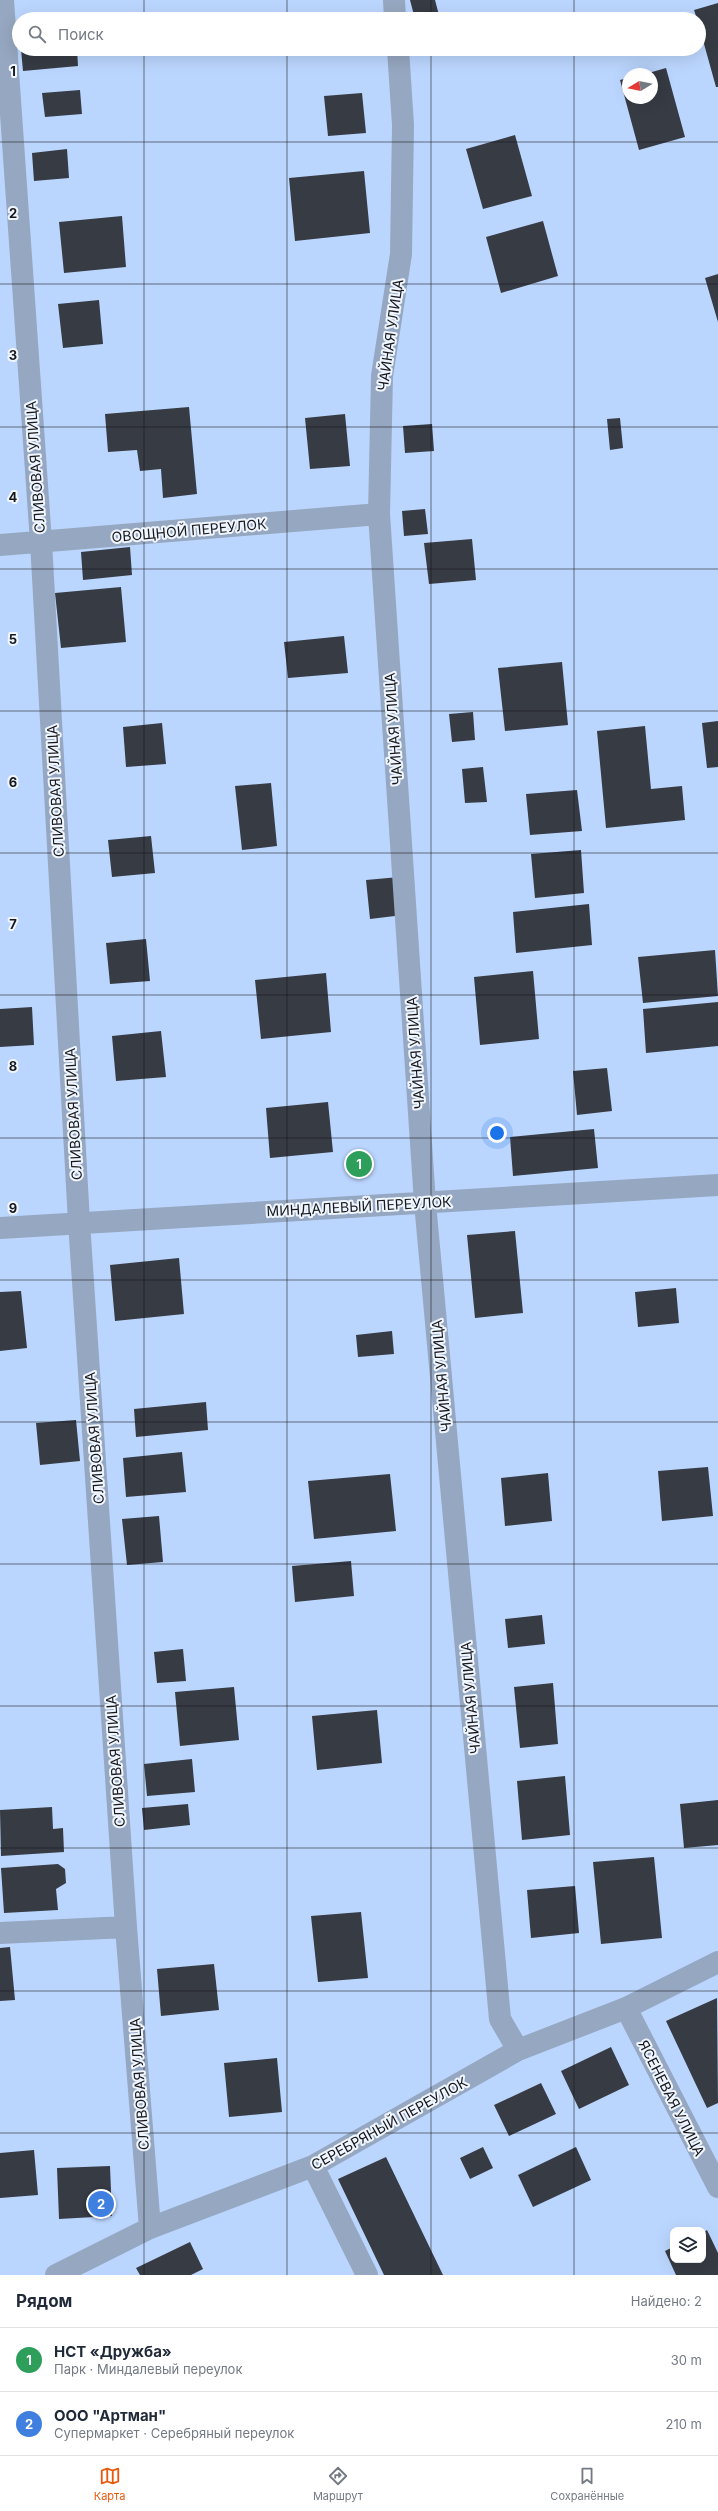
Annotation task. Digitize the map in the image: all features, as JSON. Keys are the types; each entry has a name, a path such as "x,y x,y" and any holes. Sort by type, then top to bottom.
{"street":[{"name":"СЛИВОВАЯ УЛИЦА","path":"3,0 41,542 79,1222 126,1928 150,2228"},
{"path":"394,0 395,12"},
{"name":"ЧАЙНАЯ УЛИЦА","path":"398,56 403,125 401,254 382,376 379,514 425,1203 500,2019 518,2050"},
{"name":"ОВОЩНОЙ ПЕРЕУЛОК","path":"0,545 379,514"},
{"name":"МИНДАЛЕВЫЙ ПЕРЕУЛОК","path":"0,1228 79,1222 718,1185"},
{"path":"0,1933 126,1928"},
{"name":"СЕРЕБРЯНЫЙ ПЕРЕУЛОК","path":"56,2275 150,2228 313,2166 518,2050 626,2008 718,1962"},
{"name":"ЯСЕНЕВАЯ УЛИЦА","path":"626,2008 718,2187"},
{"path":"313,2166 367,2275"}],"shaded area":[{"path":"0,0 718,0 718,2275 0,2275"}],"building":[{"path":"410,0 435,0 438,12 413,12"},
{"path":"718,3 718,87 716,87 706,51 706,12 695,12 694,10"},
{"path":"22,56 77,56 78,66 23,71"},
{"path":"666,68 685,137 639,150 627,104 658,104 658,70"},
{"path":"80,90 82,114 45,117 42,93"},
{"path":"362,93 366,133 328,136 324,96"},
{"path":"515,135 532,196 483,209 466,149"},
{"path":"67,149 69,178 34,181 32,153"},
{"path":"364,171 370,233 295,241 289,178"},
{"path":"122,216 126,267 64,273 59,222"},
{"path":"543,221 558,276 501,293 486,237"},
{"path":"718,274 718,322 705,278"},
{"path":"99,300 103,344 63,348 58,304"},
{"path":"189,407 197,494 163,498 161,469 140,471 137,450 108,452 105,414"},
{"path":"345,414 350,466 310,469 305,418"},
{"path":"620,418 623,448 610,450 607,419"},
{"path":"432,424 434,451 405,453 403,426"},
{"path":"425,509 428,534 404,536 402,511"},
{"path":"472,539 476,580 429,584 424,543"},
{"path":"130,547 132,575 83,580 81,552"},
{"path":"121,587 126,642 61,648 55,593"},
{"path":"344,636 348,673 288,678 284,642"},
{"path":"562,662 568,725 505,731 498,668"},
{"path":"473,712 475,740 452,742 449,714"},
{"path":"718,721 718,767 707,768 702,723"},
{"path":"162,723 166,764 126,767 123,727"},
{"path":"645,726 651,789 682,786 685,820 606,828 597,731"},
{"path":"483,767 487,802 465,803 462,769"},
{"path":"271,783 277,846 242,850 235,786"},
{"path":"577,790 582,831 530,835 526,794"},
{"path":"151,836 155,873 112,877 108,840"},
{"path":"581,850 584,893 535,898 531,854"},
{"path":"399,877 403,915 370,919 366,880"},
{"path":"589,904 592,945 516,953 513,912"},
{"path":"146,939 150,981 110,984 106,943"},
{"path":"715,950 718,996 643,1003 638,957"},
{"path":"533,971 539,1039 480,1045 474,977"},
{"path":"326,973 331,1032 261,1039 255,980"},
{"path":"718,1002 718,1046 646,1053 643,1009"},
{"path":"32,1007 34,1045 0,1047 0,1009"},
{"path":"161,1031 166,1077 116,1081 112,1036"},
{"path":"607,1068 612,1111 577,1115 573,1071"},
{"path":"328,1102 333,1152 270,1158 266,1108"},
{"path":"594,1129 598,1168 513,1176 510,1137"},
{"path":"515,1231 523,1313 475,1318 467,1235"},
{"path":"179,1258 184,1314 115,1321 110,1265"},
{"path":"676,1288 679,1323 638,1327 635,1292"},
{"path":"21,1291 27,1348 0,1351 0,1292"},
{"path":"392,1331 394,1354 358,1357 356,1335"},
{"path":"206,1402 208,1430 136,1437 134,1409"},
{"path":"76,1420 80,1461 40,1465 36,1423"},
{"path":"182,1452 186,1492 126,1497 123,1458"},
{"path":"708,1467 713,1516 662,1521 658,1471"},
{"path":"548,1473 552,1521 505,1526 501,1478"},
{"path":"390,1474 396,1531 314,1539 308,1481"},
{"path":"159,1516 163,1562 127,1565 122,1519"},
{"path":"351,1561 354,1596 295,1602 292,1566"},
{"path":"542,1615 545,1644 508,1648 505,1619"},
{"path":"183,1649 186,1681 157,1683 154,1652"},
{"path":"553,1683 558,1744 520,1748 514,1687"},
{"path":"234,1687 239,1740 180,1746 175,1692"},
{"path":"377,1710 382,1763 317,1770 312,1716"},
{"path":"192,1759 195,1792 147,1796 144,1764"},
{"path":"565,1776 570,1835 522,1840 517,1781"},
{"path":"718,1800 718,1845 684,1848 680,1804"},
{"path":"188,1804 190,1825 144,1830 142,1808"},
{"path":"52,1807 53,1829 63,1828 64,1852 1,1856 0,1810"},
{"path":"654,1857 662,1938 601,1944 593,1862"},
{"path":"58,1864 65,1869 66,1883 56,1889 58,1910 4,1913 1,1868"},
{"path":"575,1886 579,1933 531,1938 527,1890"},
{"path":"361,1912 368,1978 318,1982 311,1916"},
{"path":"10,1947 15,2000 0,2001 0,1948"},
{"path":"214,1964 219,2010 161,2016 157,1969"},
{"path":"717,1998 718,2103 707,2108 666,2021"},
{"path":"611,2047 629,2085 579,2109 561,2071"},
{"path":"277,2058 282,2112 229,2117 224,2063"},
{"path":"541,2083 556,2114 509,2136 494,2105"},
{"path":"483,2147 493,2168 470,2179 460,2158"},
{"path":"576,2147 591,2180 533,2207 518,2175"},
{"path":"34,2150 38,2195 0,2198 0,2153"},
{"path":"386,2157 443,2275 384,2275 338,2179"},
{"path":"110,2166 112,2216 59,2219 57,2168"},
{"path":"707,2230 718,2253 718,2275 676,2275 670,2263 706,2263"},
{"path":"190,2242 203,2269 191,2275 140,2275 136,2268"},
{"path":"670,2248 670,2262 665,2251"}],"place":[{"name":"НСТ «Дружба»","path":"359,1164"},
{"name":"ООО \"Артман\"","path":"101,2204"}]}
